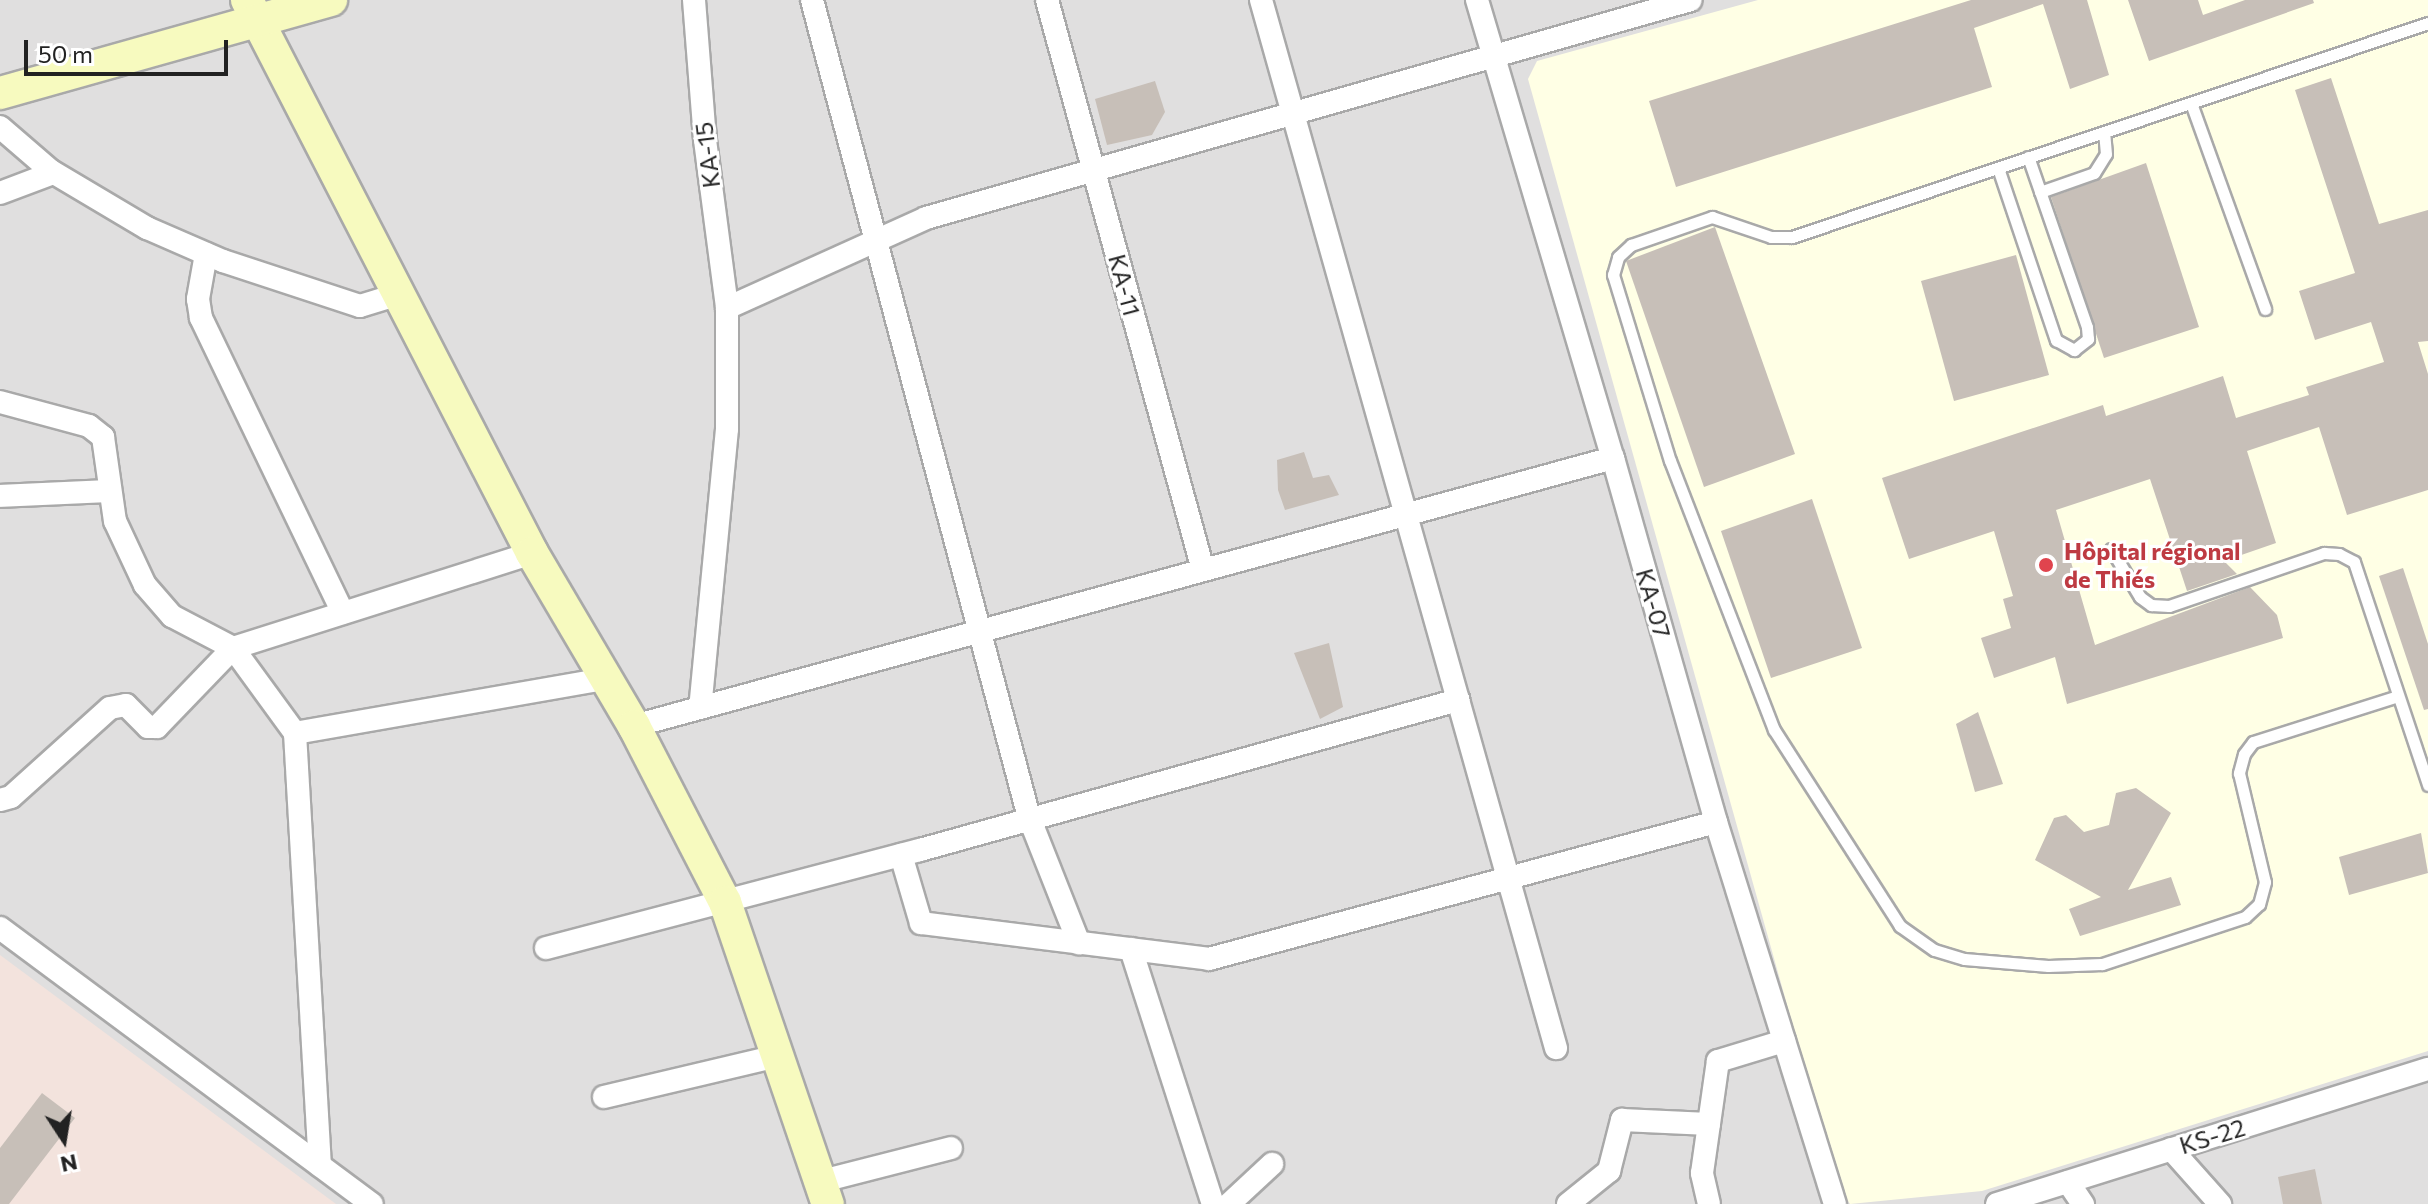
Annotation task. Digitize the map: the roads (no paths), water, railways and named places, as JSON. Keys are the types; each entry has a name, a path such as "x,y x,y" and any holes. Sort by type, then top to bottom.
{"street":[{"path":"0,93 253,11 331,0"},
{"name":"KA-15","path":"694,0 705,140 727,308 727,429 700,708"},
{"path":"812,0 1029,817 1079,943"},
{"name":"KA-11","path":"1047,0 1203,570"},
{"path":"1261,0 1556,1048"},
{"name":"KA-07","path":"1477,0 1613,458 1716,822 1835,1204"},
{"path":"727,308 926,218 1691,0"},
{"path":"253,11 532,553 634,726 725,902 825,1192 951,1148"},
{"path":"0,127 53,173 147,228 206,254 283,283 360,306 399,294"},
{"path":"0,193 53,173"},
{"path":"206,254 198,299 201,318 343,613"},
{"path":"0,402 89,426 103,437 109,491 127,551 145,585 172,616 233,648 295,733 320,1165"},
{"path":"634,726 1613,458"},
{"path":"0,496 109,491"},
{"path":"0,800 11,797 110,708 126,705 148,727 157,727 233,648 532,553"},
{"path":"295,733 606,679"},
{"path":"546,948 901,855 1458,700"},
{"path":"901,855 921,923 1209,959 1716,822"},
{"path":"0,928 372,1204"},
{"path":"1131,949 1213,1204"},
{"path":"1709,1204 1702,1173 1718,1061 1784,1041"},
{"path":"604,1097 777,1056"},
{"name":"KS-22","path":"2002,1203 2428,1069"},
{"path":"1568,1204 1609,1171 1622,1120 1709,1124"},
{"path":"2171,1149 2220,1204"},
{"path":"1229,1204 1272,1164"},
{"path":"2068,1182 2083,1204"}],"lane":[{"path":"2398,696 2253,742 2244,754 2239,773 2265,882 2259,904 2245,917 2102,964 2048,966 1964,959 1934,950 1900,926 1774,730 1670,461 1613,275 1618,257 1631,245 1712,217 1771,237 1792,237 2428,23"},
{"path":"2191,103 2265,309"},
{"path":"2040,192 2094,173 2106,154 2104,132"},
{"path":"1998,168 2056,340 2074,350 2088,339 2087,327 2028,157"},
{"path":"2111,549 2140,597 2151,605 2169,606 2324,553 2339,554 2354,562 2428,785"}],"place":[{"name":"Hôpital régional de Thiés","path":"2046,565"}]}
